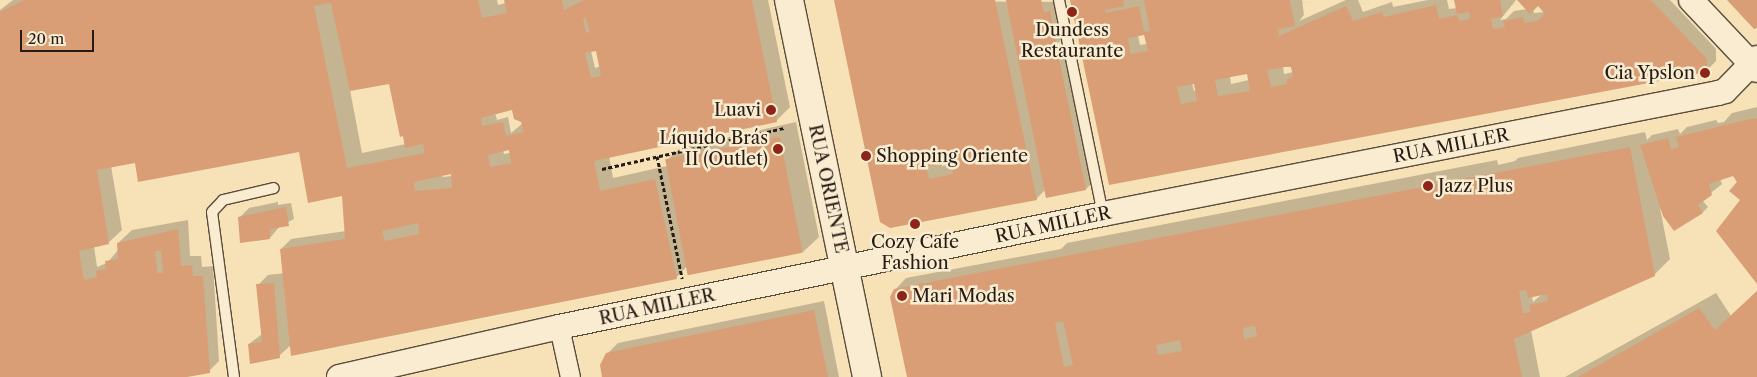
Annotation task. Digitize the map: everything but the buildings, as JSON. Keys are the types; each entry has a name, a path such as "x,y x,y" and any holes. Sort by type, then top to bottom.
{"main road":[{"name":"RUA ORIENTE","path":"789,0 867,377"}],"street":[{"path":"1691,0 1755,64"},
{"name":"RUA MILLER","path":"339,377 559,327 1103,214 1718,94 1725,91 1755,64"},
{"path":"559,327 570,377"}],"lane":[{"path":"1059,0 1103,214"},
{"path":"234,377 212,212 223,200 274,188"}],"path":[{"path":"602,169 784,128"},
{"path":"657,156 684,283"}],"place":[{"name":"Dundess Restaurante","path":"1072,12"},
{"name":"Cia Ypslon","path":"1705,73"},
{"name":"Luavi","path":"771,110"},
{"name":"Líquido Brás II (Outlet)","path":"778,149"},
{"name":"Shopping Oriente","path":"866,156"},
{"name":"Jazz Plus","path":"1428,186"},
{"name":"Cozy Cafe Fashion","path":"915,224"},
{"name":"Mari Modas","path":"902,296"}]}
